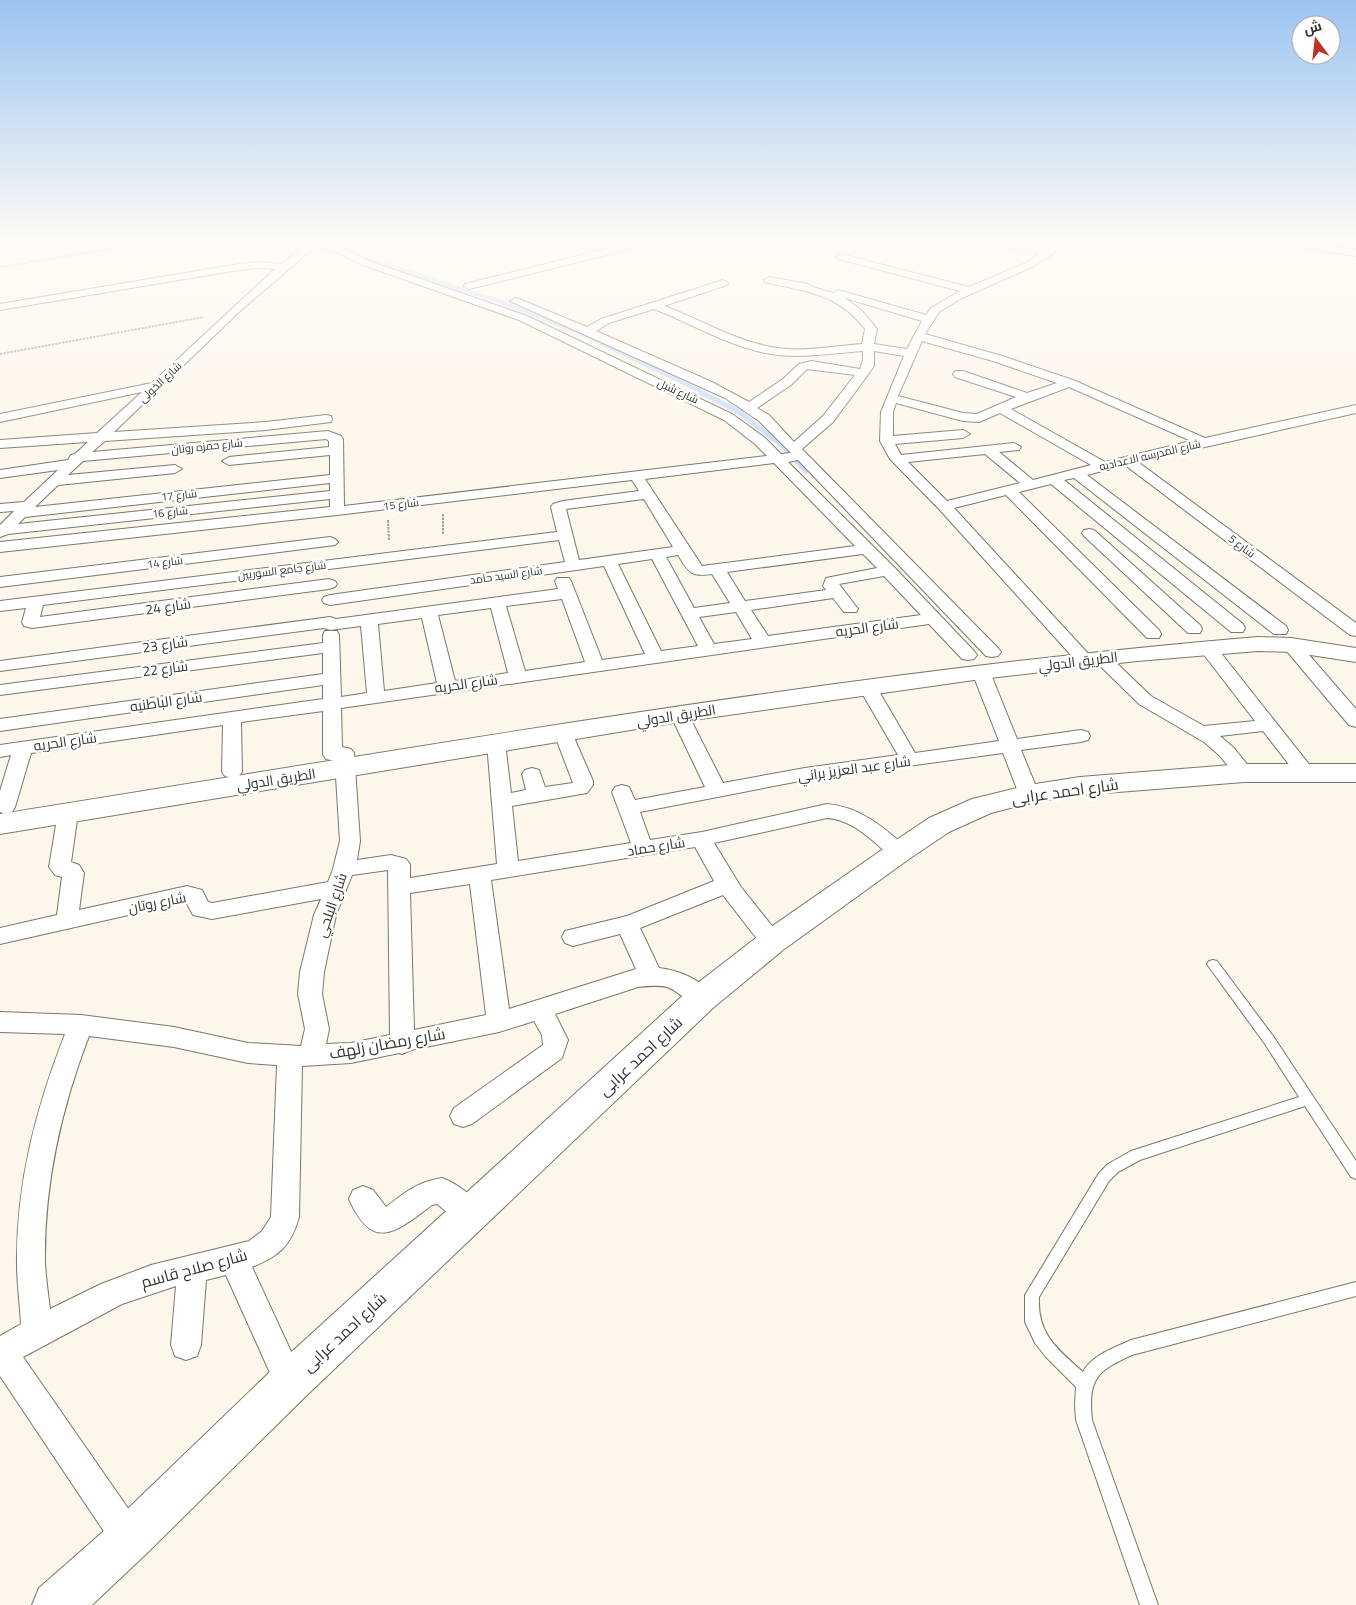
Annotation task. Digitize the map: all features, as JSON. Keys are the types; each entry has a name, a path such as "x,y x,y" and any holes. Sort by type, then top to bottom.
{"street":[{"name":"شارع الخولى","path":"1,532 229,316"},
{"name":"شارع شبل","path":"517,316 709,406 744,429 777,459 889,571 933,618 980,660"},
{"name":"شارع شبل","path":"552,316 708,384 750,407 764,418 980,660"},
{"path":"587,332 605,321 622,316"},
{"path":"682,316 737,342 772,351 801,352 868,347 910,353"},
{"path":"797,453 828,419 863,373 869,360 868,347 871,329 860,316"},
{"path":"917,316 928,319"},
{"path":"930,316 910,353 887,412 887,441 897,459 1086,654 1145,700 1202,732 1227,752 1244,773"},
{"path":"918,336 1024,367 1069,383 1118,403 1202,442"},
{"path":"750,407 787,382 804,365 863,373"},
{"path":"959,374 1026,397"},
{"path":"891,398 971,418 986,417 1026,397 1069,383"},
{"path":"0,418 156,385"},
{"path":"1002,409 1102,466"},
{"name":"شارع المدرسه الاعداديه","path":"944,506 1202,442 1356,409"},
{"path":"0,444 266,426 326,419"},
{"name":"شارع حمزه روتان","path":"0,474 74,461 321,434 328,435 336,445"},
{"path":"887,441 963,434"},
{"path":"230,443 228,475 336,445"},
{"name":"شارع البلحي","path":"300,1056 317,1029 310,994 312,972 318,943 349,848 351,828 332,703 330,542 337,494 336,445"},
{"path":"897,459 1014,447"},
{"path":"987,450 1029,484"},
{"name":"شارع 15","path":"0,547 333,512 637,477 777,459 797,453"},
{"name":"شارع 5","path":"1127,460 1356,631"},
{"path":"54,481 176,469"},
{"path":"1076,473 1286,637 1356,721"},
{"name":"شارع 17","path":"0,508 25,509 228,475 336,478"},
{"path":"637,477 694,568 710,570 867,549"},
{"path":"1053,478 1238,628"},
{"path":"1008,489 1153,634"},
{"name":"شارع 16","path":"1,532 337,494"},
{"path":"595,665 568,593 565,566 565,535 558,507 648,494"},
{"path":"1089,533 1200,638 1305,772"},
{"name":"شارع جامع السوريين","path":"0,606 565,535"},
{"name":"شارع 14","path":"0,582 330,542"},
{"name":"شارع السيد حامد","path":"330,592 565,566 682,550"},
{"path":"657,554 708,649"},
{"path":"609,560 655,656"},
{"path":"710,570 741,607 762,641"},
{"path":"850,609 830,583 836,579 889,571"},
{"name":"شارع 24","path":"36,601 30,622 32,623 330,592"},
{"name":"شارع 23","path":"0,666 568,593"},
{"path":"689,614 836,593"},
{"path":"497,602 518,676"},
{"path":"429,611 447,686"},
{"path":"1338,617 1356,614"},
{"name":"شارع الحريه","path":"0,751 655,656 933,618"},
{"path":"369,620 376,696"},
{"name":"الطريق الدولي","path":"2,813 68,813 341,759 980,660 1086,654 1200,638 1238,628 1286,637 1356,655"},
{"name":"الطريق الدولي","path":"1086,654 1153,634 1258,644 1286,637 1356,639"},
{"name":"شارع 22","path":"0,690 331,647"},
{"path":"980,660 1010,747 1029,794"},
{"name":"الطريق الدولي","path":"2,813 232,772 496,743 679,714 868,688 980,660"},
{"name":"شارع الباطنيه","path":"0,725 332,678"},
{"path":"868,688 910,760"},
{"path":"679,714 717,791"},
{"path":"232,717 232,772"},
{"path":"1202,732 1268,725"},
{"path":"501,801 575,790 583,785 563,733"},
{"name":"شارع عبد العزيز براني","path":"643,848 625,800 717,791 805,774 1081,736"},
{"path":"496,743 508,869"},
{"path":"2,813 23,748"},
{"name":"شارع احمد عرابى","path":"56,1605 128,1539 290,1382 702,998 772,942 939,825 990,804 1029,794 1080,786 1244,773 1356,773"},
{"path":"532,774 537,796"},
{"name":"شارع حماد","path":"400,887 702,839 827,811 837,811 856,818 899,852"},
{"path":"67,921 73,873 71,870 62,870 60,866 68,813"},
{"path":"702,839 726,885 772,942"},
{"path":"340,879 396,862 400,868 402,1044"},
{"path":"479,874 499,1022"},
{"name":"شارع روتان","path":"0,936 187,894 194,896 201,909 212,911 340,879"},
{"path":"573,937 627,925 726,885"},
{"path":"627,925 651,976"},
{"name":"شارع رمضان زلهف","path":"0,1022 81,1025 174,1037 248,1053 300,1056 351,1053 402,1044 499,1022 638,978 651,976 668,977 682,983 702,998"},
{"path":"463,1116 554,1051 557,1045 556,1038 540,1010"},
{"path":"37,1332 31,1264 34,1198 48,1120 60,1079 81,1025"},
{"name":"شارع صلاح قاسم","path":"1,1352 110,1294 151,1278 234,1260 272,1242 282,1230 285,1217 300,1056"},
{"path":"362,1199 379,1220 383,1221 394,1218 426,1193 442,1191 470,1214"},
{"path":"234,1260 290,1382"},
{"path":"186,1345 192,1268"},
{"path":"1,1352 128,1539"}],"lane":[{"path":"1213,964 1269,1040 1356,1173"},
{"path":"1084,1384 1046,1345 1036,1330 1031,1313 1032,1295 1104,1177 1119,1164 1136,1155 1309,1099"},
{"path":"1150,1605 1090,1441 1081,1401 1084,1384 1094,1367 1112,1356 1131,1348 1356,1289"}],"path":[{"path":"0,354 216,316"},
{"path":"386,505 389,557"}],"waterway":[{"path":"536,316 580,333 700,391"},
{"path":"697,390 739,412 784,447 806,471"}]}
